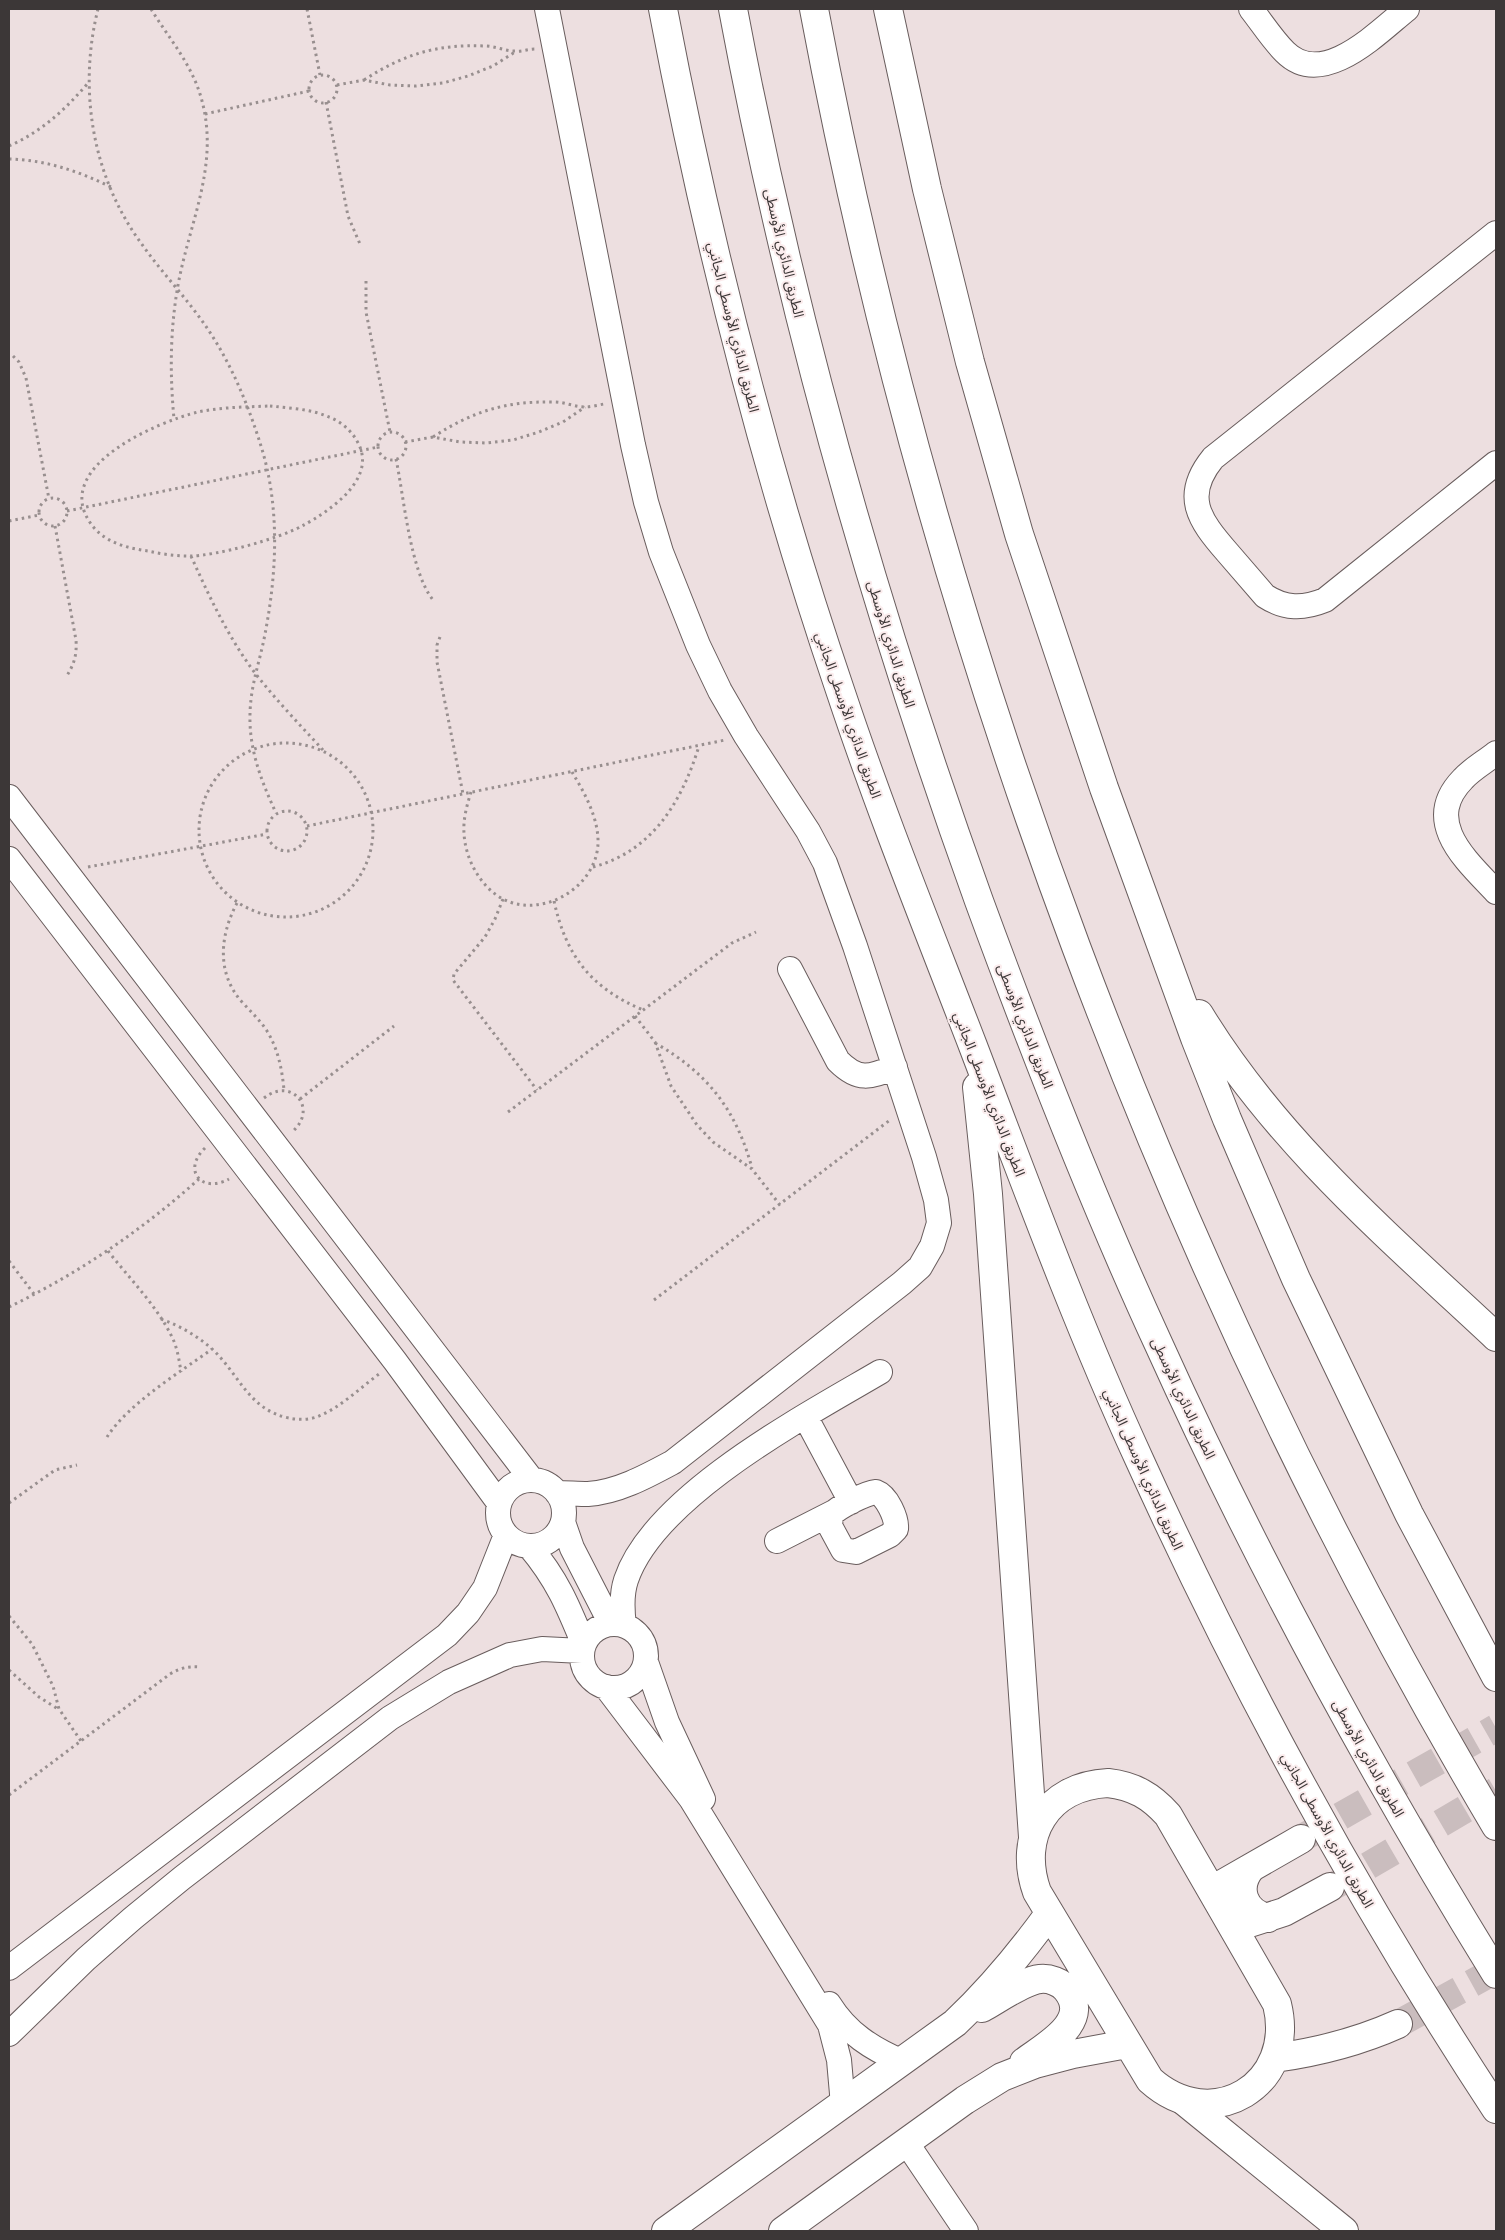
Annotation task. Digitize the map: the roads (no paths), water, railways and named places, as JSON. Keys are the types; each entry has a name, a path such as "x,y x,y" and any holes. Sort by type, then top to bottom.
{"main road":[{"name":"الطريق الدائري الأوسطى الجانبي","path":"663,9 713,248 757,418 820,631 870,780 970,1038 1033,1208 1137,1456 1210,1609 1264,1715 1340,1855 1432,2009 1496,2109"},
{"name":"الطريق الدائري الأوسطى","path":"732,9 759,140 796,300 825,416 873,583 956,836 1054,1101 1159,1346 1271,1576 1388,1793 1496,1974"},
{"path":"814,9 858,217 923,471 1002,731 1092,987 1188,1225 1286,1437 1388,1637 1496,1826"},
{"path":"888,9 907,102 948,276 1011,505 1074,704 1227,1119 1296,1279 1409,1514 1496,1677"},
{"path":"1166,955 1215,1038 1260,1102 1288,1136 1349,1200 1496,1337"},
{"path":"970,1038 986,1170 1033,1837"},
{"path":"1184,2101 1212,2104 1239,2097 1260,2081 1275,2058 1281,2031 1276,2004 1176,1826 1164,1810 1148,1796 1122,1785 1094,1784 1067,1793 1046,1812 1033,1837 1030,1851 1032,1879 1049,1914 1150,2080 1172,2096 1184,2101 1344,2231"},
{"path":"1212,1890 1301,1839"},
{"path":"1252,1868 1247,1873 1242,1887 1245,1902 1254,1913 1268,1918"},
{"path":"1234,1928 1268,1918 1330,1888"},
{"path":"666,2231 955,2023 986,1994 1015,1961 1049,1914"},
{"path":"782,2231 965,2100 1002,2077 1064,2032 1070,2024 1074,2006 1066,1989 1050,1980 1031,1981 955,2023"},
{"path":"1275,2058 1350,2043 1398,2024"},
{"path":"1002,2077 1044,2062 1127,2044"}],"street":[{"path":"547,9 633,445 646,502 665,561 695,637 720,691 746,736 808,831 825,863 856,946 908,1107 936,1200 938,1223 932,1246 920,1267 902,1284 673,1462 647,1477 618,1487 590,1494 557,1493"},
{"path":"1252,9 1285,52 1296,60 1321,64 1334,62 1345,56 1407,9"},
{"path":"1496,233 1213,458 1203,470 1197,484 1196,500 1199,515 1206,528 1265,596 1275,603 1300,607 1313,605 1325,600 1496,463"},
{"path":"1496,753 1463,778 1453,790 1446,820 1449,836 1456,849 1496,892"},
{"path":"9,797 532,1480"},
{"path":"9,859 395,1361 499,1503"},
{"path":"790,969 838,1061 847,1070 859,1075 872,1076 895,1067"},
{"path":"618,1624 625,1581 636,1557 650,1536 668,1517 720,1474 805,1416 880,1372"},
{"path":"777,1541 842,1507 805,1416"},
{"path":"563,1522 558,1532 550,1540 540,1545 529,1546 512,1541 506,1535 499,1520 499,1503 512,1486 532,1480 542,1482 557,1493 563,1506 563,1522 572,1548 618,1624"},
{"path":"9,1968 447,1635 468,1613 486,1588 506,1535"},
{"path":"529,1546 548,1568 560,1588 583,1648"},
{"path":"646,1662 640,1675 631,1683 619,1687 606,1687 587,1673 582,1662 583,1648 590,1635 600,1627 618,1624 634,1631 642,1640 646,1652 646,1662 662,1709 700,1793 838,2018 857,2037 871,2047 903,2062"},
{"path":"9,2034 86,1959 133,1918 390,1718 449,1682 510,1655 542,1649 583,1648"},
{"path":"606,1687 691,1799 830,2025 839,2060 843,2104"},
{"path":"906,2142 966,2231"}],"tunnel":[{"path":"1304,1837 1496,1728"},
{"path":"1332,1887 1496,1791"},
{"path":"1398,2024 1496,1970"}]}
